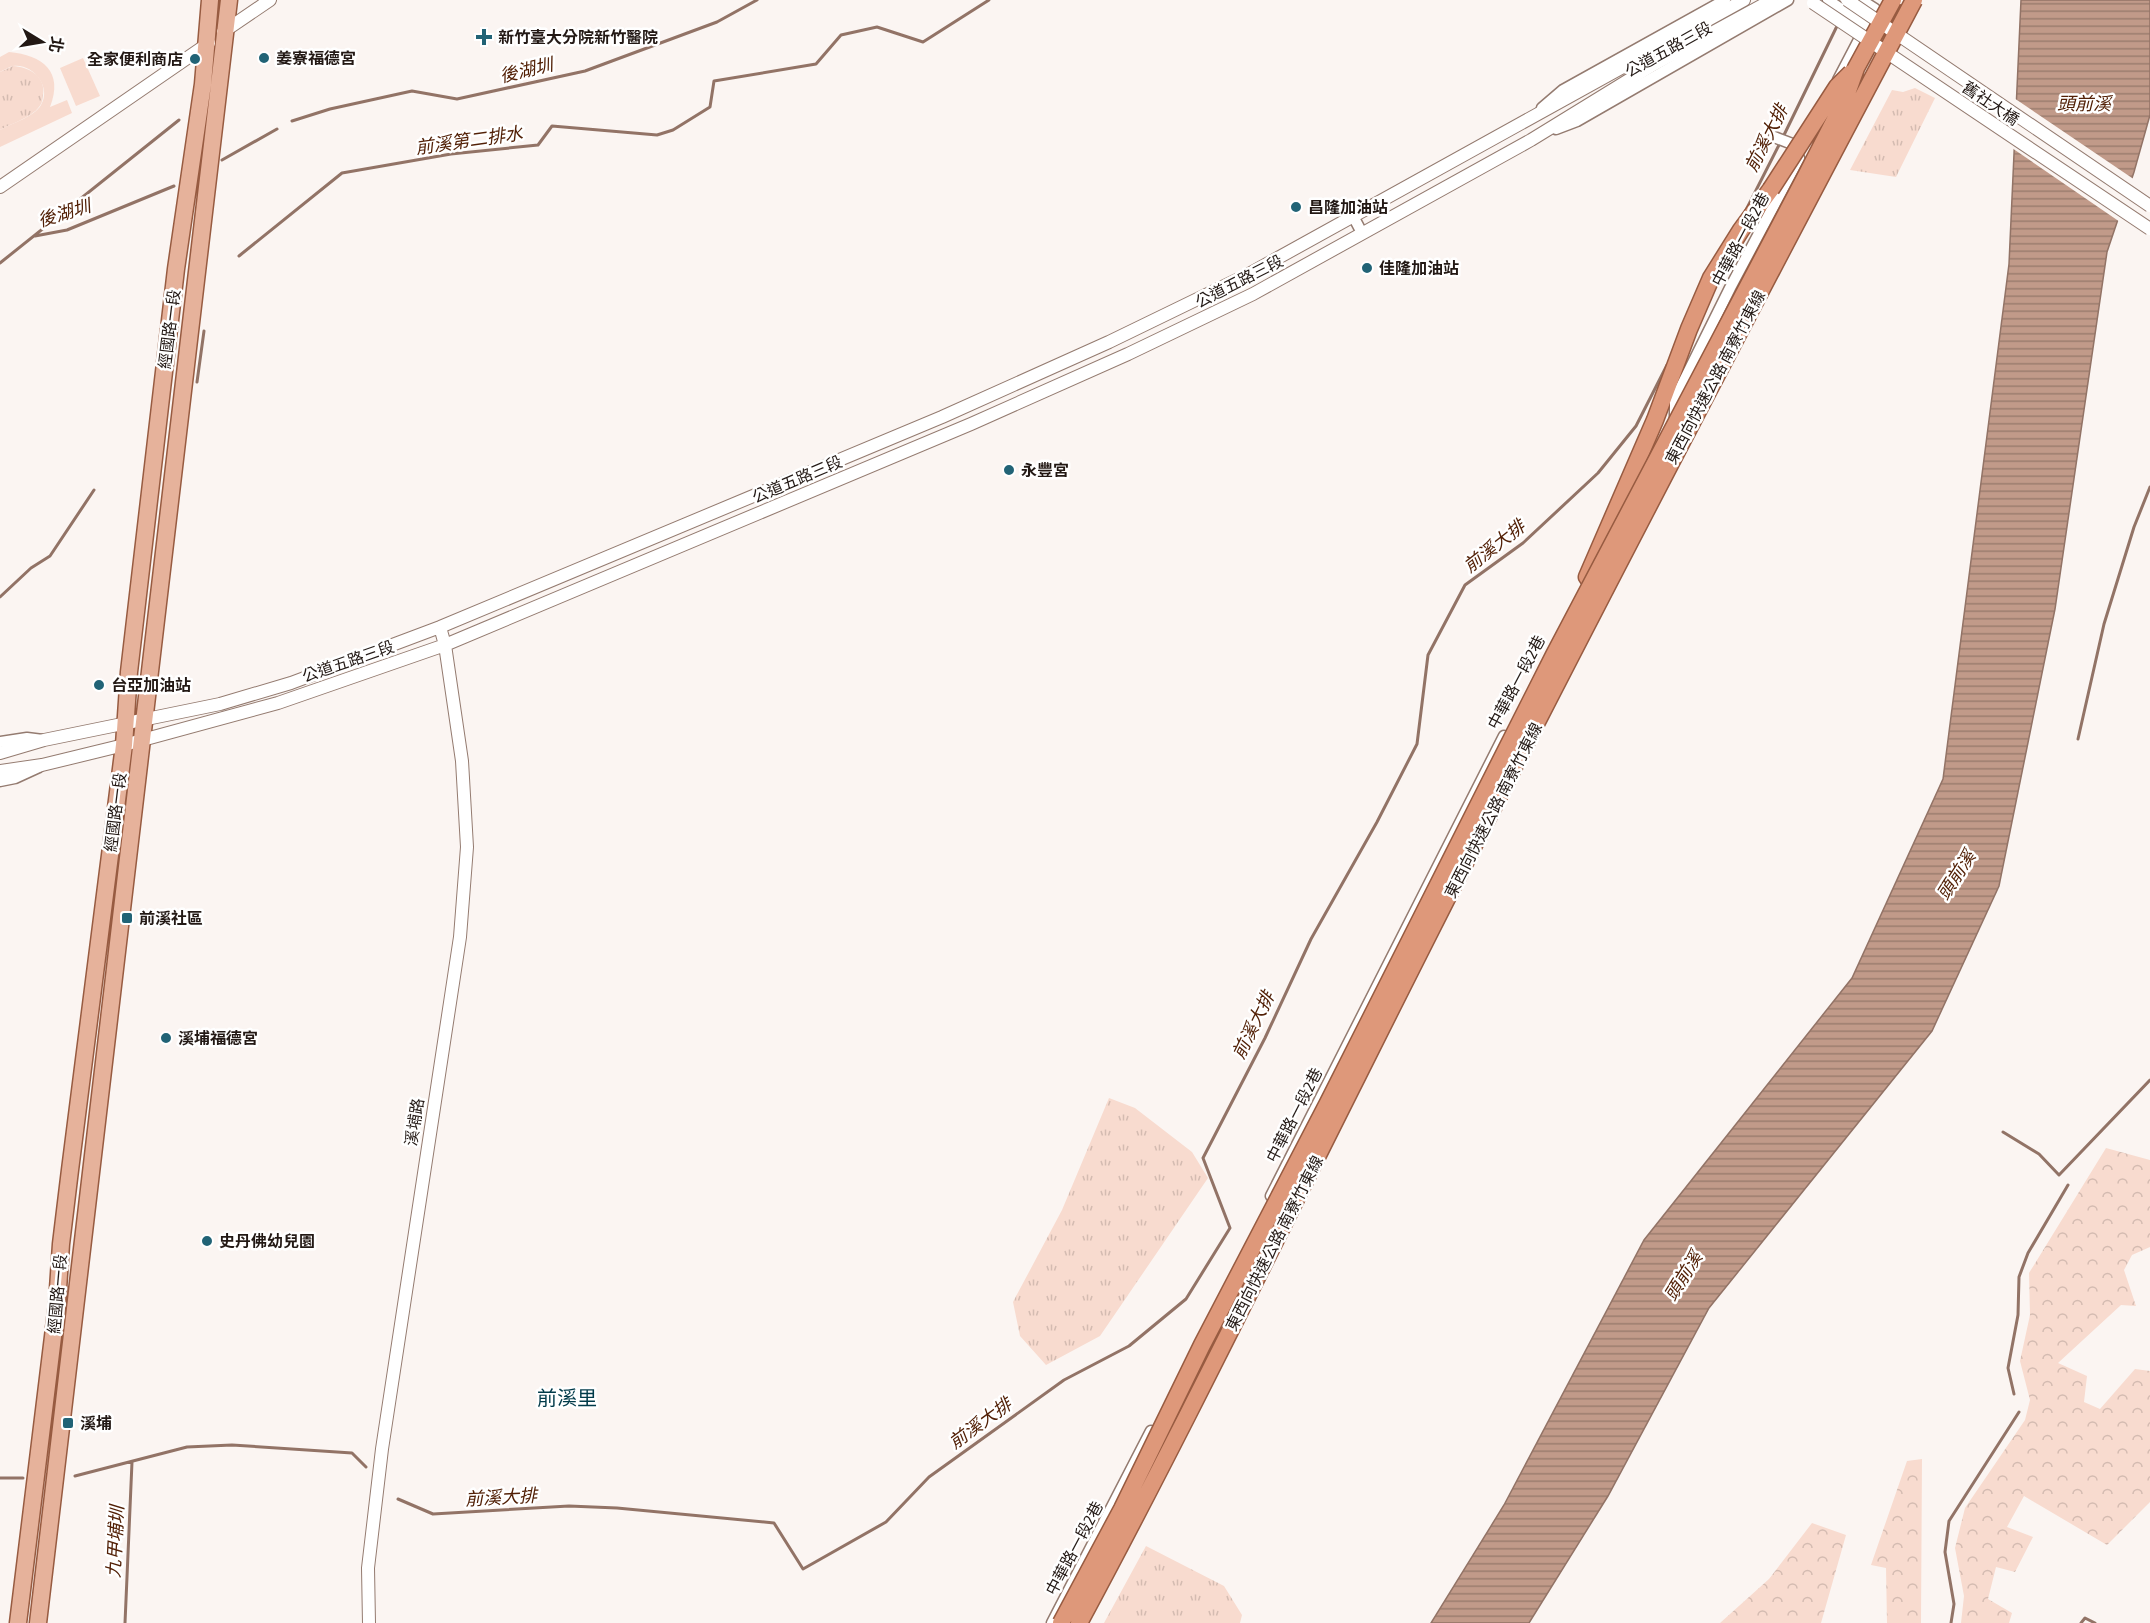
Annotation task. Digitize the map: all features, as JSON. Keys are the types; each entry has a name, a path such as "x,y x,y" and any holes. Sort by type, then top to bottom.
{"highway":[{"name":"東西向快速公路 南寮竹東線","path":"1061,1623 1122,1509 1202,1345 1328,1104 1559,644 1806,176 1844,102 1856,68 1893,0"},
{"name":"東西向快速公路 南寮竹東線","path":"1079,1623 1643,516 1914,0"},
{"path":"1587,577 1655,420 1689,329 1712,278 1741,230 1771,189 1837,87 1856,68"}],"main road":[{"name":"經國路一段","path":"18,1623 57,1304 61,1244 124,745 130,661 176,269 203,84 210,0"},
{"name":"經國路一段","path":"38,1623 229,0"}],"street":[{"path":"0,187 270,0"},
{"name":"公道五路三段","path":"1526,120 1563,90 1725,0"},
{"name":"公道五路三段","path":"0,753 44,740 220,704 291,683 440,627 942,417 1109,342 1247,275 1744,0"},
{"name":"公道五路三段","path":"0,771 42,765 124,745 278,703 445,645 961,428 1128,354 1253,294 1531,140 1653,65 1772,0"},
{"name":"公道五路三段","path":"1531,140 1577,121 1788,0"},
{"name":"中華路一段2巷","path":"1564,621 1582,608 1674,432 1675,399 1875,9 1861,0"},
{"name":"舊社大橋","path":"1813,2 2150,229"},
{"path":"1837,2 1866,26"},
{"name":"舊社大橋","path":"1837,2 2150,206"},
{"name":"中華路一段2巷","path":"1789,178 1795,145 1818,120"},
{"path":"1774,137 1795,145"},
{"path":"1353,216 1362,233"},
{"name":"中華路一段2巷","path":"1052,1623 1564,621 1587,577 1604,566"},
{"name":"溪埔路","path":"369,1623 368,1568 382,1449 460,937 467,847 462,761 445,645 440,627"},
{"name":"公道五路三段","path":"0,742 27,738 44,740"},
{"name":"公道五路三段","path":"0,781 27,774 42,765"}],"green space":[{"path":"9,52 32,57 48,67 54,84 54,95 50,107 67,100 72,113 0,147 0,130 33,113 44,98 42,84 34,72 20,66 13,66 0,72 0,57"},
{"path":"83,58 100,96 76,106 60,68"},
{"path":"13,66 25,68 39,78 43,88 42,100 38,109 33,113 0,130 0,72"},
{"path":"1915,88 1935,98 1896,177 1850,170 1892,90 1903,92"},
{"path":"1109,1098 1135,1108 1192,1152 1208,1178 1100,1336 1046,1365 1020,1336 1013,1302 1062,1210"},
{"path":"2106,1148 2150,1160 2150,1247 2132,1255 2124,1270 2136,1306 2121,1305 2058,1363 2087,1376 2084,1402 2100,1409 2135,1369 2150,1371 2150,1502 2107,1545 2024,1496 2007,1527 2033,1537 2015,1572 1996,1567 1988,1599 2012,1613 2009,1623 1961,1623 1964,1596 1955,1548 1965,1508 2025,1420 2030,1400 2020,1361 2030,1315 2029,1273"},
{"path":"1922,1459 1921,1623 1887,1623 1886,1568 1871,1565 1907,1461"},
{"path":"1812,1523 1846,1535 1821,1623 1720,1623 1769,1579"},
{"path":"1146,1546 1224,1586 1242,1615 1240,1623 1104,1623"}],"water":[{"name":"頭前溪","path":"2021,0 2150,0 2150,115 2134,172 2107,252 2055,609 1999,886 1932,1031 1709,1308 1608,1496 1529,1623 1431,1623 1504,1505 1644,1240 1852,978 1943,779 2009,264"}],"pier":[{"path":"2014,98 2135,180 2120,222 2012,148"}],"waterway":[{"name":"後湖圳","path":"292,121 330,109 412,91 457,99 585,71 717,22 757,0"},
{"name":"前溪第二排水","path":"239,256 342,173 451,154 538,145 552,126 657,135 673,130 710,107 714,81 816,64 841,35 877,27 923,42 989,0"},
{"name":"前溪大排","path":"1783,137 1838,24"},
{"path":"0,263 179,120"},
{"name":"後湖圳","path":"222,160 277,129"},
{"name":"前溪大排","path":"1745,212 1780,143"},
{"name":"後湖圳","path":"35,236 67,230 174,186"},
{"name":"前溪第二排水","path":"197,382 204,331"},
{"name":"前溪大排","path":"398,1499 433,1514 569,1506 617,1508 774,1523 803,1569 886,1522 929,1477 1064,1380 1129,1346 1186,1299 1230,1228 1203,1158 1265,1038 1311,939 1377,822 1417,744 1428,655 1465,585 1523,543 1598,473 1636,426 1667,365"},
{"path":"2078,739 2104,624 2134,527 2150,487"},
{"name":"前溪第二排水","path":"0,597 31,568 50,556 94,490"},
{"path":"2003,1132 2039,1154 2059,1175 2150,1080"},
{"path":"2014,1394 2008,1368 2018,1315 2019,1277 2028,1253 2068,1185"},
{"path":"1951,1623 1954,1604 1945,1552 1949,1521 2019,1412"},
{"name":"前溪大排","path":"75,1476 187,1447 232,1445 352,1453 366,1467"},
{"name":"九甲埔圳","path":"125,1623 132,1462"},
{"name":"前溪大排","path":"0,1478 23,1478"},
{"path":"2081,1623 2085,1618 2095,1623"}],"place":[{"name":"新竹臺大分院新竹醫院","path":"484,37"},
{"name":"姜寮福德宮","path":"264,58"},
{"name":"全家便利商店","path":"195,59"},
{"name":"昌隆加油站","path":"1296,207"},
{"name":"佳隆加油站","path":"1367,268"},
{"name":"永豐宮","path":"1009,470"},
{"name":"台亞加油站","path":"99,685"},
{"name":"前溪社區","path":"127,918"},
{"name":"溪埔福德宮","path":"166,1038"},
{"name":"史丹佛幼兒園","path":"207,1241"},
{"name":"溪埔","path":"68,1423"}],"district":[{"name":"前溪里","path":"567,1397"}]}
